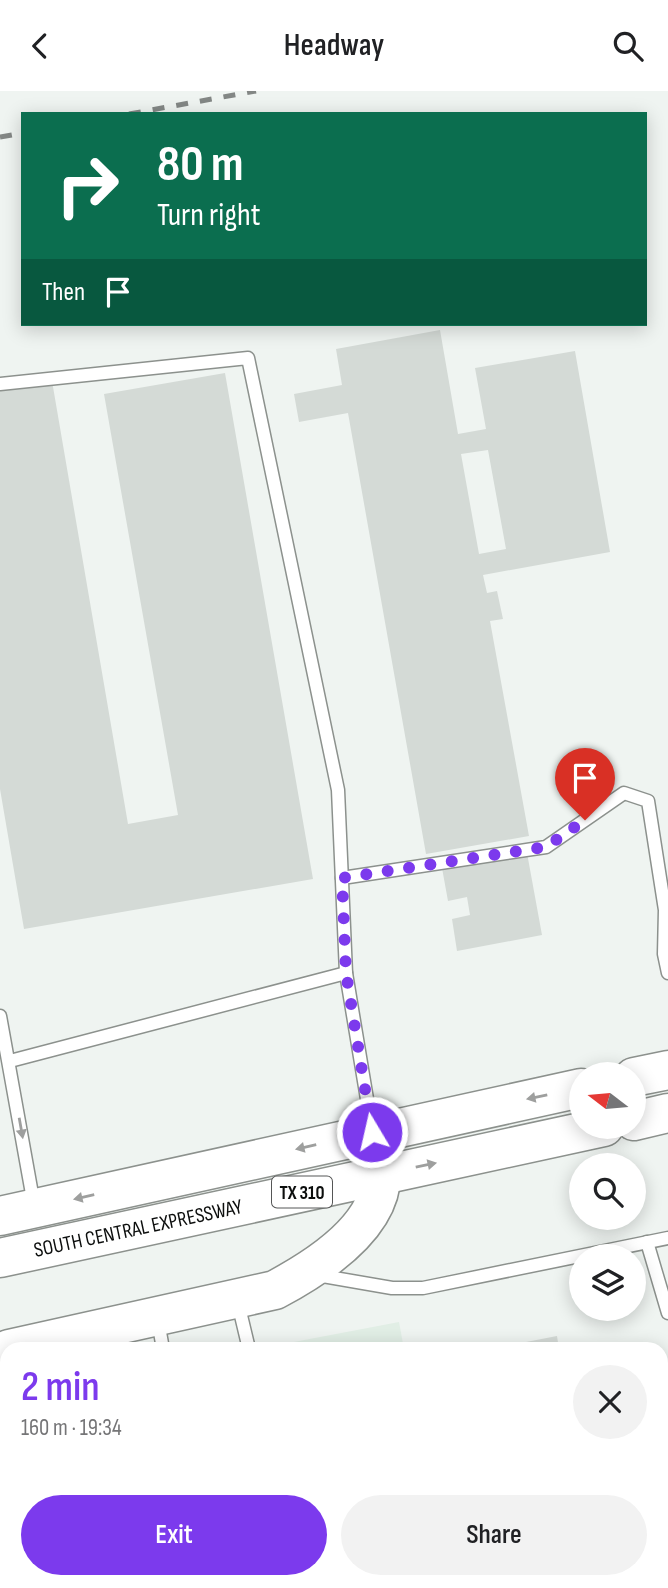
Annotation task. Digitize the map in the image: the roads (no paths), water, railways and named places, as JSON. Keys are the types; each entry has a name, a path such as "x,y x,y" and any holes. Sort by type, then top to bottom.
{"main road":[{"path":"646,1075 668,1070"},
{"name":"SOUTH CENTRAL EXPRESSWAY","path":"16,1211 569,1091"},
{"path":"646,1118 668,1113"},
{"path":"74,1342 160,1333 237,1300 275,1290 306,1273 338,1249 367,1218 384,1174 372,1132"},
{"name":"SOUTH CENTRAL EXPRESSWAY","path":"0,1258 569,1134"}],"lane":[{"path":"0,384 248,358 338,790 346,973 372,1132"},
{"path":"342,878 546,847 624,793 648,801 665,910 664,954 668,973"},
{"path":"10,1061 346,973"},
{"path":"0,1016 10,1061 16,1211"},
{"path":"306,1273 392,1288 423,1288 668,1238"},
{"path":"647,1242 668,1313"},
{"path":"237,1300 247,1342"}],"railway":[{"path":"140,112 256,91"},
{"path":"0,137 21,133"}]}
